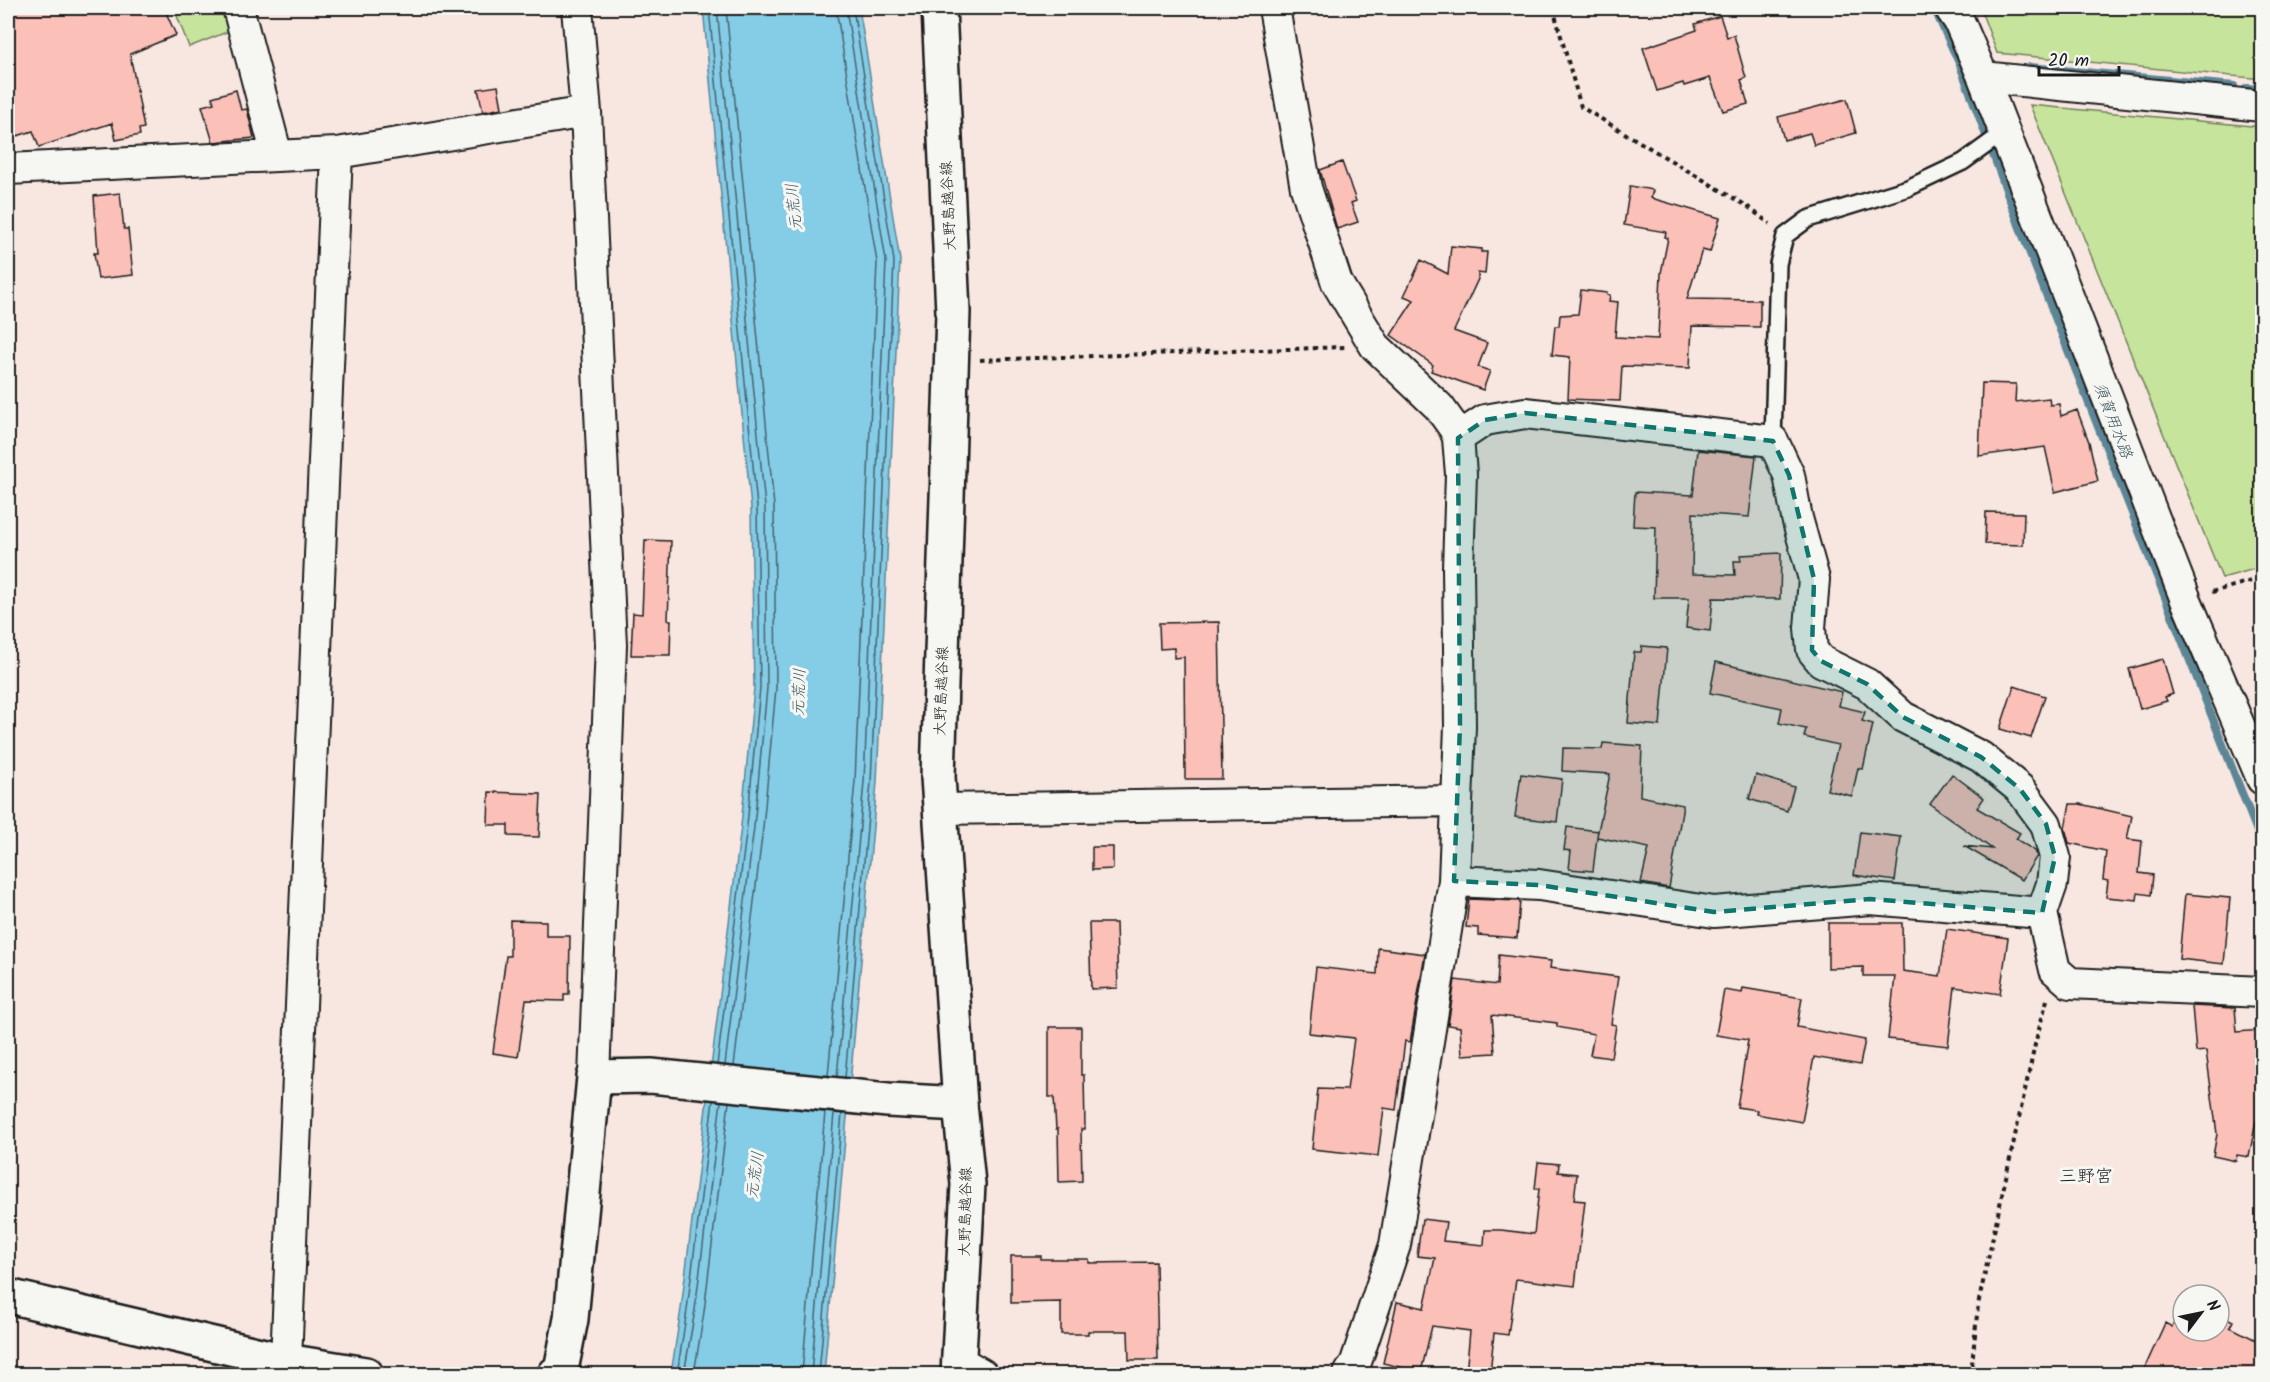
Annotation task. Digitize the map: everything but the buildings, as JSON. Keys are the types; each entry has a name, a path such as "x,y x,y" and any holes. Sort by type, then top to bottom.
{"main road":[{"name":"大野島越谷線","path":"939,8 953,312 938,765 960,1104 968,1184 966,1370"},
{"path":"555,1374 561,1370 571,1319 594,1077 651,1076 888,1100 960,1104"},
{"path":"8,1296 286,1360 366,1374"}],"street":[{"path":"238,8 277,156"},
{"path":"577,8 586,112 611,645 594,1077"},
{"path":"1274,8 1306,188 1337,283 1375,346 1439,407 1454,428 1458,438 1461,474 1458,568 1460,726 1454,881 1395,1245 1356,1362 1349,1374"},
{"path":"1950,8 1959,21 1983,77 2186,600 2262,779"},
{"path":"1983,77 2262,106"},
{"path":"8,167 337,153 586,112"},
{"path":"286,1360 337,153"},
{"path":"1458,438 1485,420 1525,413 1773,441 1789,475 1797,518 1814,579 1810,628 1812,650 1821,661 1867,684 1903,717 1981,757 2020,789 2046,825 2055,857 2052,884 2042,913 2055,970 2070,983 2262,992"},
{"path":"940,809 1456,801"},
{"path":"1454,881 1539,885 1714,912 1870,900 2042,913"}],"lane":[{"path":"1773,441 1778,264 1785,236 1808,219 1908,188 1963,162 2003,133"}],"path":[{"path":"1553,8 1581,107 1747,206 1785,236"},
{"path":"980,360 1375,346"},
{"path":"2186,600 2262,578"},
{"path":"1971,1374 1978,1305 2036,1040 2055,970"}],"highlighted area":[{"path":"1525,413 1773,441 1789,475 1814,579 1812,650 1821,661 1867,684 1903,717 1981,757 2020,789 2046,824 2055,857 2042,913 1870,899 1714,912 1539,885 1454,881 1460,726 1458,438 1485,420"}],"green space":[{"path":"174,8 229,8 237,28 189,47"},
{"path":"1980,8 2262,8 2262,79 1997,53"},
{"path":"2030,105 2262,127 2262,567 2222,578"}],"water":[{"name":"元荒川","path":"703,8 859,8 900,260 877,782 824,1374 671,1374 741,826 754,688 751,508"}],"waterway":[{"name":"須賀用水路","path":"1934,8 1960,65 2025,241 2262,844"},
{"path":"2030,67 2234,86"},
{"path":"2246,88 2262,89"}],"district":[{"name":"三野宮","path":"2086,1176"}]}
